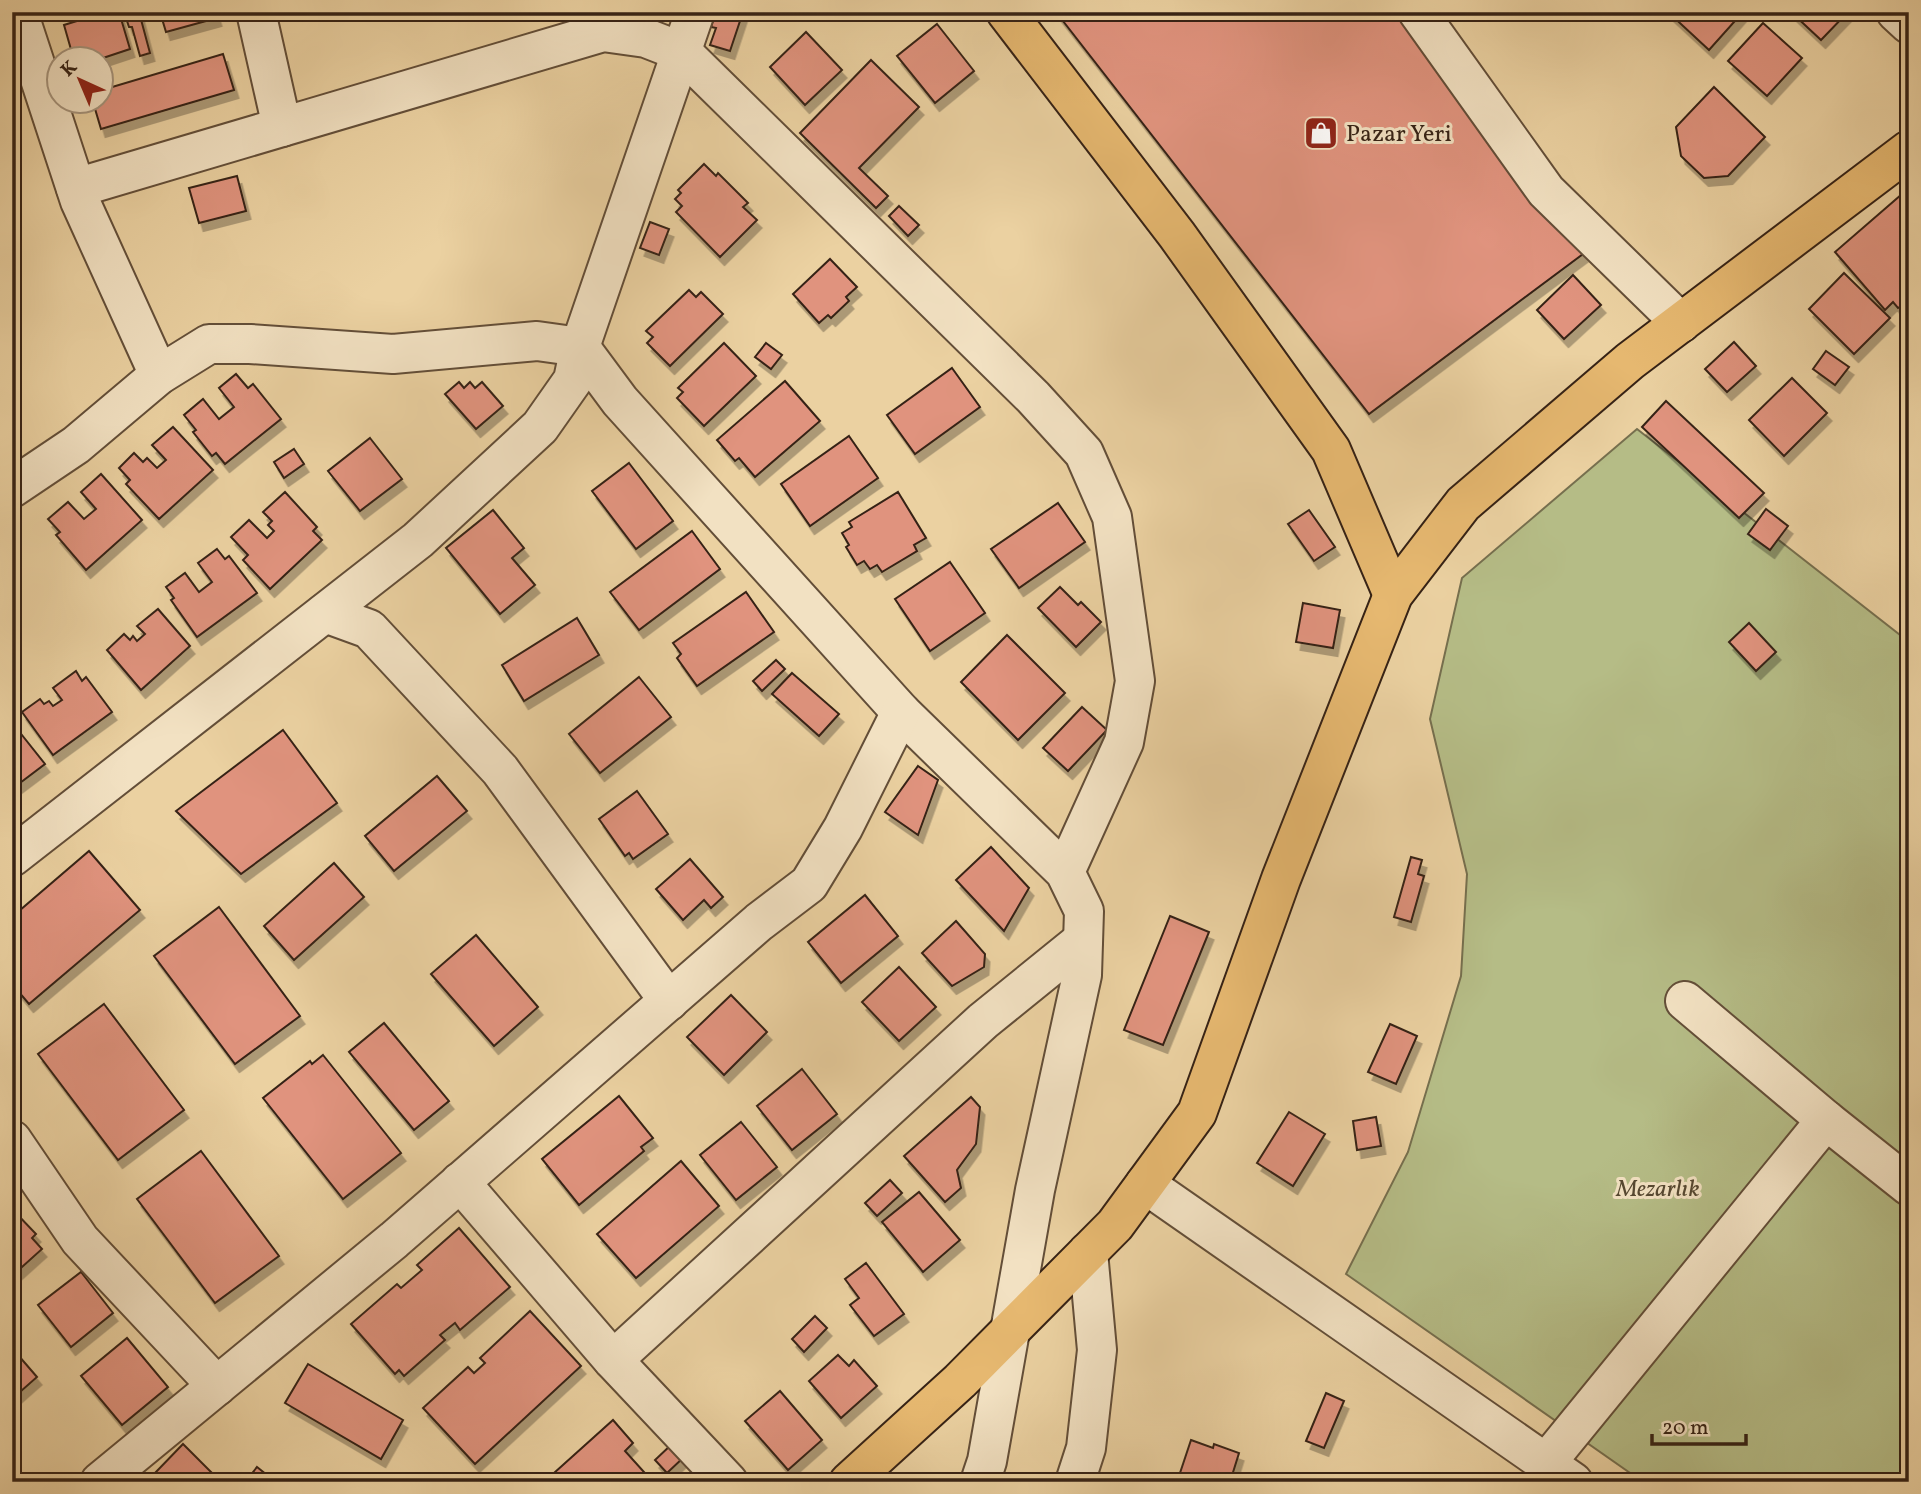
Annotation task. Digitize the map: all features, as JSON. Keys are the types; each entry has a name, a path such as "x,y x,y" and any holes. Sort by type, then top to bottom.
{"main road":[{"path":"1006,12 1177,235 1331,450 1393,595"},
{"path":"849,1482 1009,1332 1115,1225 1197,1113 1281,879 1393,595 1463,504 1630,361 1909,150"}],"street":[{"path":"18,12 76,188 159,375"},
{"path":"256,12 282,127"},
{"path":"12,857 418,540 540,427 573,380 579,347 695,12"},
{"path":"1418,12 1546,191 1681,323"},
{"path":"1896,12 1909,24"},
{"path":"76,188 603,32 646,38 682,52 1024,388 1084,453 1112,517 1135,681 1124,742 1065,872"},
{"path":"12,488 76,445 159,375 209,344 250,344 393,354 537,341 579,347 620,401 901,712 1065,872 1084,911 1082,975 1035,1190 988,1461 980,1482"},
{"path":"326,613 369,629 500,770 669,1001"},
{"path":"100,1482 460,1182 759,922 809,884 843,828 901,712"},
{"path":"613,1360 983,1021 1083,940"},
{"path":"1685,1000 1825,1120 1909,1186"},
{"path":"1145,1184 1560,1472 1825,1120"},
{"path":"12,1140 80,1240 216,1386"},
{"path":"460,1182 613,1360 728,1482"},
{"path":"1075,1482 1086,1448 1097,1350 1088,1252"}],"green space":[{"name":"Mezarlık","path":"1637,429 1909,642 1909,1482 1643,1482 1346,1274 1408,1152 1461,976 1467,874 1430,719 1462,578"}],"building":[{"path":"106,12 119,12 130,49 116,54 116,46 70,46 64,25"},
{"path":"124,12 139,12 150,53 140,56 132,27 129,27"},
{"path":"160,12 215,12 217,18 166,32"},
{"path":"716,12 743,12 730,51 710,45 716,28 711,27"},
{"name":"Pazar Yeri","path":"1056,12 1403,12 1583,254 1369,414"},
{"path":"1668,12 1743,12 1709,50"},
{"path":"1791,12 1848,12 1821,40"},
{"path":"1763,23 1802,58 1767,96 1728,61"},
{"path":"937,24 974,71 935,103 897,56"},
{"path":"806,32 842,70 805,105 770,67"},
{"path":"223,54 234,90 101,129 97,116 116,116 116,86"},
{"path":"871,60 919,107 859,168 888,196 876,208 800,133"},
{"path":"1714,87 1765,137 1728,176 1704,178 1681,156 1676,127"},
{"path":"704,164 716,176 718,173 748,203 743,207 757,220 720,257 676,212 682,206 675,199 681,193 678,190"},
{"path":"237,176 246,211 199,223 189,188"},
{"path":"1909,188 1909,301 1898,308 1893,302 1885,310 1835,252"},
{"path":"899,206 919,225 908,236 889,216"},
{"path":"650,222 669,229 659,255 640,248"},
{"path":"830,259 857,287 846,297 849,301 831,318 828,315 819,323 793,294"},
{"path":"1844,273 1890,318 1854,354 1809,309"},
{"path":"1573,275 1601,305 1564,339 1537,310"},
{"path":"689,290 696,297 701,292 723,314 670,366 647,343 653,337 646,331"},
{"path":"1734,342 1756,366 1727,392 1705,369"},
{"path":"724,343 756,376 704,426 677,398 683,392 678,388"},
{"path":"766,343 782,355 771,369 755,357"},
{"path":"1826,351 1849,367 1835,385 1813,369"},
{"path":"952,368 980,407 915,454 887,415"},
{"path":"236,374 248,388 253,384 281,419 225,464 216,453 212,456 193,432 196,430 184,415 203,399 219,419 234,407 219,388"},
{"path":"1792,378 1827,413 1784,456 1749,420"},
{"path":"785,381 820,421 755,477 739,458 735,461 717,440"},
{"path":"459,382 464,388 470,382 475,388 482,382 503,406 476,429 445,394"},
{"path":"1666,401 1764,493 1739,518 1642,427"},
{"path":"173,427 213,470 159,519 126,484 130,480 119,468 134,453 143,462 147,458 157,468 166,460 152,445"},
{"path":"849,436 878,478 810,526 781,484"},
{"path":"370,438 402,479 360,511 328,471"},
{"path":"294,449 304,464 284,478 274,462"},
{"path":"629,463 673,521 636,549 592,491"},
{"path":"101,474 142,520 86,570 56,535 60,532 48,519 68,502 84,519 96,509 81,492"},
{"path":"285,492 317,527 313,531 322,540 270,589 243,560 248,555 231,537 249,520 267,538 274,531 268,525 272,521 263,512"},
{"path":"898,492 926,538 914,545 917,551 882,572 877,565 870,569 864,561 857,565 846,547 849,545 842,533 852,527 849,522"},
{"path":"1058,503 1085,542 1019,588 991,549"},
{"path":"1766,509 1788,526 1770,550 1748,534"},
{"path":"493,510 524,548 512,558 535,585 500,614 446,548"},
{"path":"1309,510 1335,547 1314,561 1288,524"},
{"path":"692,531 720,569 639,630 610,592"},
{"path":"217,549 225,559 229,556 257,593 197,637 171,600 174,598 166,587 185,573 199,592 212,582 198,563"},
{"path":"950,562 985,613 930,651 895,599"},
{"path":"1060,587 1078,605 1081,602 1101,622 1076,647 1038,608"},
{"path":"746,592 774,632 697,686 677,658 681,654 673,643"},
{"path":"1303,603 1340,610 1333,648 1296,642"},
{"path":"158,609 190,646 141,690 107,650 124,634 130,640 133,636 137,641 145,634 137,626"},
{"path":"577,618 599,655 524,701 502,665"},
{"path":"1749,623 1776,652 1756,671 1729,642"},
{"path":"1007,635 1065,693 1018,740 961,682"},
{"path":"776,660 785,669 762,691 753,681"},
{"path":"76,671 82,681 86,677 112,712 53,755 22,712 40,699 44,704 49,701 53,706 62,700 53,688"},
{"path":"792,673 839,714 819,736 772,694"},
{"path":"639,677 671,717 600,773 569,734"},
{"path":"1082,707 1107,730 1068,771 1043,748"},
{"path":"14,725 45,764 12,789 12,726"},
{"path":"283,730 337,803 241,874 176,811"},
{"path":"918,766 938,780 918,835 885,812"},
{"path":"437,776 467,811 394,871 365,836"},
{"path":"637,791 668,834 633,859 629,853 625,856 599,819"},
{"path":"991,847 1029,888 1004,931 956,880"},
{"path":"89,851 140,910 29,1004 12,984 12,917"},
{"path":"1411,857 1422,860 1418,874 1424,876 1411,922 1394,917"},
{"path":"690,859 723,897 711,908 704,900 683,920 656,889"},
{"path":"334,863 364,897 294,960 264,926"},
{"path":"865,895 898,936 841,983 808,942"},
{"path":"219,907 300,1016 235,1064 154,956"},
{"path":"1170,916 1209,932 1163,1045 1124,1030"},
{"path":"956,921 985,954 984,967 952,986 922,953"},
{"path":"476,935 538,1007 494,1046 431,974"},
{"path":"899,967 936,1007 899,1041 862,1002"},
{"path":"731,995 767,1032 724,1075 687,1037"},
{"path":"104,1004 184,1110 118,1160 38,1054"},
{"path":"384,1023 449,1101 414,1130 349,1052"},
{"path":"1390,1024 1417,1036 1396,1084 1368,1072"},
{"path":"323,1055 401,1153 343,1199 263,1098 310,1061 312,1064"},
{"path":"802,1069 837,1114 792,1150 757,1106"},
{"path":"619,1096 653,1138 641,1147 644,1151 579,1205 542,1159"},
{"path":"971,1097 980,1107 976,1144 957,1170 961,1188 945,1202 904,1156"},
{"path":"1289,1112 1325,1134 1293,1186 1257,1163"},
{"path":"1376,1117 1381,1146 1357,1150 1353,1121"},
{"path":"741,1122 777,1167 736,1200 700,1155"},
{"path":"201,1151 279,1256 215,1303 137,1199"},
{"path":"681,1161 719,1206 636,1278 597,1234"},
{"path":"890,1180 902,1193 877,1216 865,1203"},
{"path":"919,1192 960,1240 923,1272 882,1222"},
{"path":"14,1211 36,1234 32,1238 42,1249 12,1276"},
{"path":"459,1228 510,1287 460,1330 455,1323 440,1335 445,1340 404,1376 399,1370 395,1374 351,1324 397,1284 401,1288 422,1270 417,1265"},
{"path":"866,1263 904,1314 874,1336 850,1305 859,1298 845,1279"},
{"path":"81,1272 113,1313 71,1347 38,1305"},
{"path":"530,1311 581,1366 475,1464 423,1408 468,1367 474,1373 485,1363 480,1358"},
{"path":"815,1316 827,1328 804,1352 792,1339"},
{"path":"127,1338 168,1387 122,1425 81,1376"},
{"path":"12,1348 37,1377 12,1399"},
{"path":"838,1355 849,1366 854,1360 877,1386 841,1418 809,1381"},
{"path":"308,1364 403,1420 381,1459 285,1403"},
{"path":"780,1391 822,1440 788,1470 745,1421"},
{"path":"1326,1393 1344,1401 1324,1448 1306,1441"},
{"path":"613,1420 633,1443 625,1451 653,1482 544,1482"},
{"path":"1191,1440 1213,1448 1214,1444 1239,1453 1230,1482 1177,1482"},
{"path":"183,1444 221,1482 162,1482 154,1474"},
{"path":"672,1444 684,1457 667,1473 655,1460"},
{"path":"257,1467 272,1479 270,1482 246,1481"}],"place":[{"name":"Pazar Yeri","path":"1321,133"}]}
